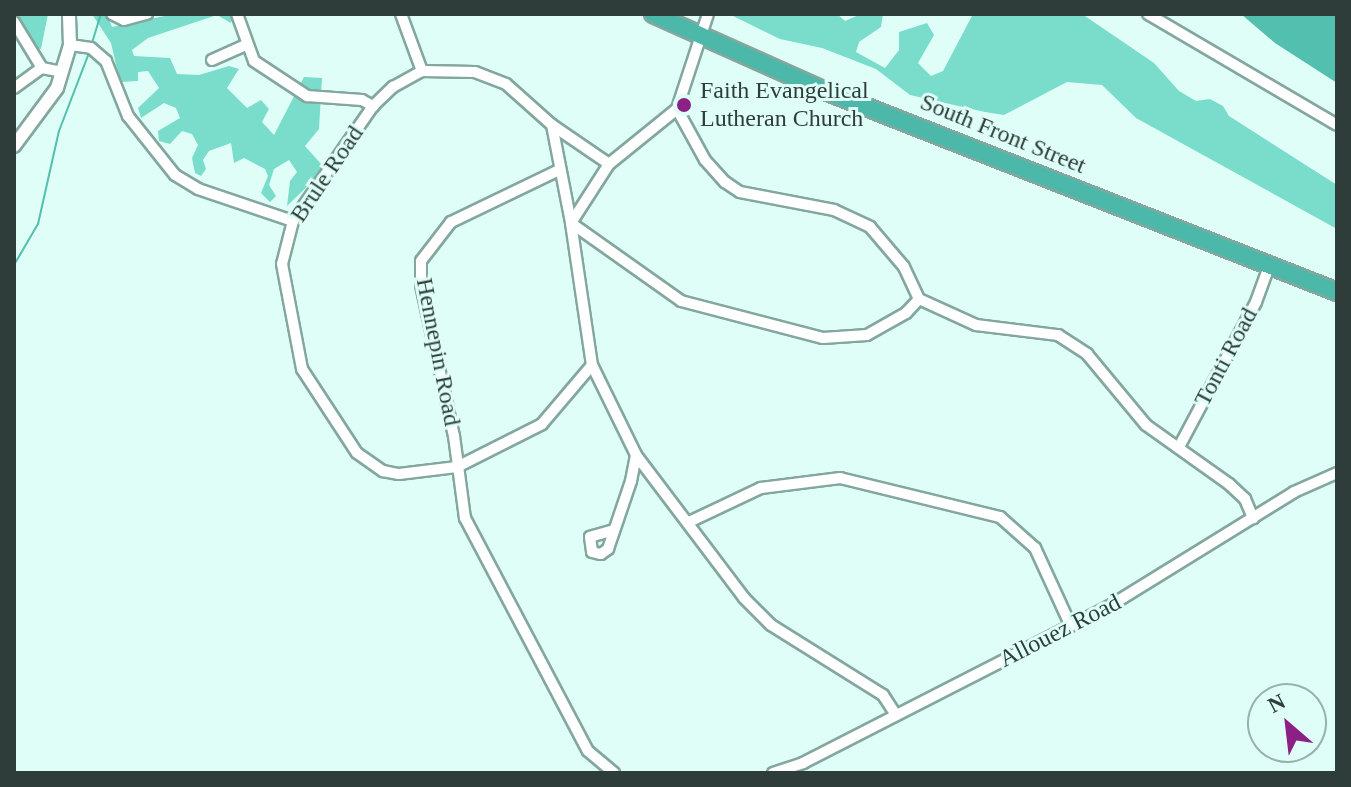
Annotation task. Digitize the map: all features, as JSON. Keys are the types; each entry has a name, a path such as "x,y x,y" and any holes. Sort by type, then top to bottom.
{"highway":[{"name":"South Front Street","path":"653,14 702,39 1337,292"}],"street":[{"path":"14,146 50,103 70,45 69,14"},
{"path":"112,14 124,20 147,14"},
{"path":"237,14 245,45 262,70 292,89 320,98 362,100 373,106"},
{"path":"401,14 422,71 456,69 493,79 522,95 552,125 609,164"},
{"path":"571,223 609,164 677,109 708,14"},
{"path":"1148,14 1337,125"},
{"path":"14,23 42,68 62,72"},
{"path":"70,45 91,48 106,61 128,116 175,175 198,189 293,221"},
{"path":"212,60 245,45"},
{"path":"14,88 42,68"},
{"name":"Brule Road","path":"422,71 393,87 373,106 293,221 282,264 289,320 302,369 357,453 383,471 419,474 457,467 542,424 592,365"},
{"path":"677,109 705,160 725,182 740,192 834,210 870,227 904,267 919,299 976,325 1058,335 1087,354 1146,425 1245,499 1253,518"},
{"path":"552,125 557,171 571,223 592,365 636,455 771,625 883,695 894,712"},
{"name":"Hennepin Road","path":"457,467 423,298 421,261 451,222 557,171"},
{"path":"571,223 681,301 745,322 823,338 867,335 906,313 919,299"},
{"name":"Tonti Road","path":"1179,447 1256,302 1269,266"},
{"path":"614,530 636,455"},
{"path":"457,467 465,518 588,751 614,773"},
{"name":"Allouez Road","path":"773,773 803,763 894,712 1175,570 1253,518 1337,473"},
{"path":"689,522 761,488 840,478 1000,517 1035,548 1070,624"}],"shaded area":[{"path":"14,14 48,14 41,49 32,48"},
{"path":"92,14 107,14 112,27 174,14 233,14 231,23 217,15 148,38 132,50 134,56 170,58 177,74 199,75 229,66 239,69 227,88 247,108 261,100 269,109 262,122 274,135 304,77 322,78 319,129 305,146 322,165 320,174 287,206 290,181 297,172 289,160 274,169 269,185 276,196 270,202 261,193 268,176 265,169 244,158 234,163 231,143 209,151 203,160 206,169 201,176 195,173 192,158 198,145 192,134 182,131 170,144 159,141 158,131 180,118 176,108 164,103 141,118 138,108 159,88 148,71 138,72 138,81 120,82 111,43"},
{"path":"729,14 837,14 845,21 861,14 883,14 881,27 859,42 856,52 885,68 899,50 899,32 927,23 934,35 918,63 931,76 943,71 973,14 1082,14 1154,63 1179,91 1196,101 1210,99 1223,106 1229,116 1337,185 1337,229 1136,118 1102,85 1067,82 1004,115 985,112 910,95 876,69 822,48 780,39"},
{"path":"1241,14 1337,14 1337,83 1275,43"}],"waterway":[{"path":"92,43 101,14"},
{"path":"14,265 38,224 59,131 89,53"}],"place":[{"name":"Faith Evangelical Lutheran Church","path":"684,105"}]}
